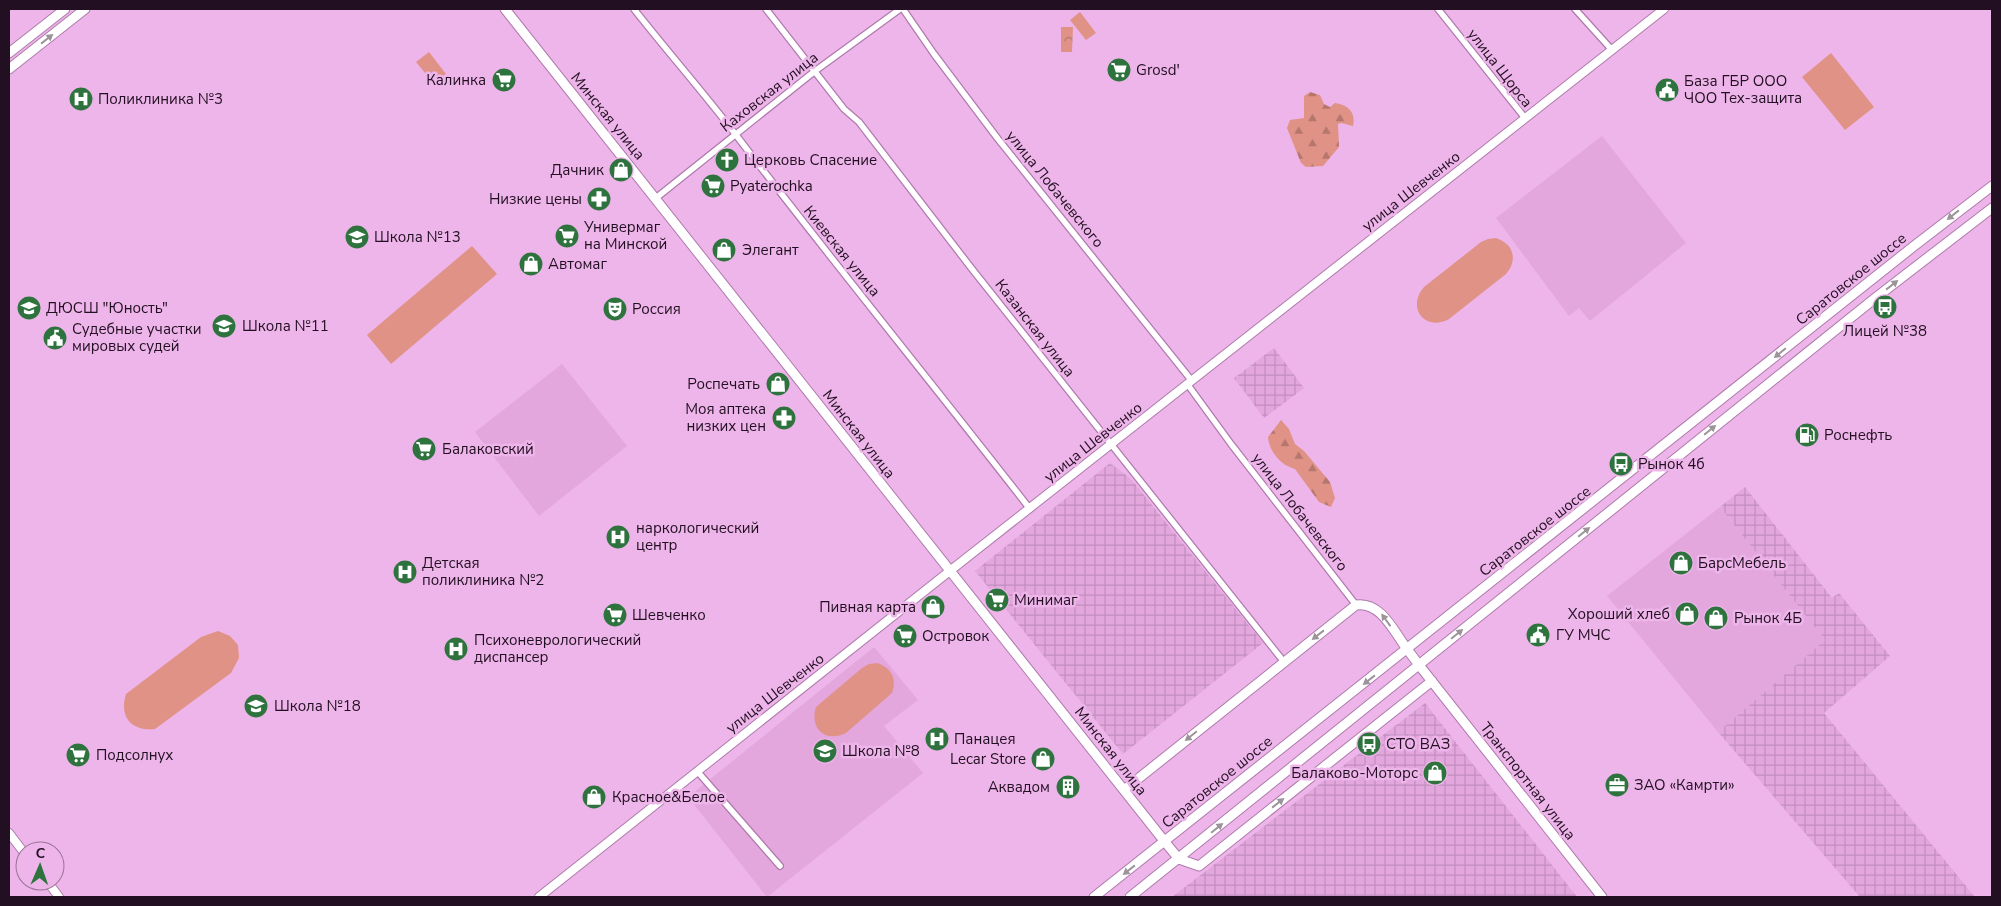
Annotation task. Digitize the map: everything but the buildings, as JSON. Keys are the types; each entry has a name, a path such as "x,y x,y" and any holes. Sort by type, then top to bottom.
{"main road":[{"path":"9,53 65,9"},
{"path":"9,69 85,9"},
{"name":"Минская улица","path":"505,9 1179,859"},
{"name":"Саратовское шоссе","path":"1094,897 1906,252 1992,186"},
{"name":"Саратовское шоссе","path":"1130,897 1877,296 1992,208"},
{"path":"1124,790 1356,605"},
{"name":"Транспортная улица","path":"1356,605 1372,606 1379,612 1602,897"},
{"path":"1179,859 1198,866 1432,681"}],"street":[{"name":"Киевская улица","path":"634,9 736,135 771,183 892,332 1030,509"},
{"name":"Казанская улица","path":"766,9 844,109 859,122 1111,445 1284,662"},
{"name":"Каховская улица","path":"656,198 815,71 902,9"},
{"name":"улица Лобачевского","path":"902,9 998,139 1190,383 1232,444 1356,605"},
{"name":"улица Щорса","path":"1438,9 1525,118"},
{"path":"1575,9 1612,50"},
{"name":"улица Шевченко","path":"539,897 1664,9"},
{"path":"698,771 780,866"}],"shaded area":[{"path":"1602,136 1686,243 1590,321 1579,308 1569,316 1496,218"},
{"path":"1274,348 1304,388 1264,418 1234,378"},
{"path":"562,364 627,446 539,516 475,432"},
{"path":"1110,463 1131,479 1263,643 1123,754 975,571"},
{"path":"1745,487 1832,598 1839,593 1890,656 1824,713 1975,897 1860,897 1718,732 1825,640 1720,507"},
{"name":"Рынок 4Б","path":"1720,507 1825,640 1718,732 1607,596"},
{"name":"Школа №8","path":"874,647 918,700 884,726 923,773 767,897 688,797"},
{"path":"1425,703 1577,897 1172,897"}],"green space":[{"path":"1080,12 1096,33 1086,40 1070,20"},
{"path":"1061,27 1073,27 1072,52 1061,52"},
{"path":"429,52 446,74 434,84 416,62"},
{"path":"1831,53 1874,107 1845,130 1802,77"},
{"path":"1310,92 1320,95 1324,104 1330,107 1335,103 1344,105 1352,113 1354,121 1353,126 1338,124 1339,147 1323,166 1306,167 1301,163 1287,128 1290,120 1304,118 1304,96"},
{"path":"1496,238 1507,244 1512,253 1512,263 1506,274 1449,319 1432,322 1421,316 1417,303 1424,287 1481,242"},
{"path":"472,246 497,274 391,364 367,335"},
{"path":"1281,420 1289,429 1295,444 1304,451 1330,482 1335,498 1331,507 1319,502 1295,469 1280,461 1273,452 1268,437"},
{"path":"218,631 230,636 238,645 239,658 231,673 155,729 139,728 133,725 126,716 124,709 126,694 201,637"},
{"path":"877,663 890,671 892,675 894,683 892,693 846,733 832,736 821,732 815,722 816,707 862,668 869,664"}],"place":[{"name":"Grosd'","path":"1119,70"},
{"name":"Калинка","path":"504,80"},
{"name":"База ГБР ООО ЧОО Тех-защита","path":"1667,90"},
{"name":"Поликлиника №3","path":"81,99"},
{"name":"Церковь Спасение","path":"727,160"},
{"name":"Дачник","path":"621,170"},
{"name":"Pyaterochka","path":"713,186"},
{"name":"Низкие цены","path":"599,199"},
{"name":"Универмаг на Минской","path":"567,236"},
{"name":"Школа №13","path":"357,237"},
{"name":"Элегант","path":"724,250"},
{"name":"Автомаг","path":"531,264"},
{"name":"Лицей №38","path":"1885,307"},
{"name":"ДЮСШ \"Юность\"","path":"29,308"},
{"name":"Россия","path":"615,309"},
{"name":"Школа №11","path":"224,326"},
{"name":"Судебные участки мировых судей","path":"55,338"},
{"name":"Роспечать","path":"778,384"},
{"name":"Моя аптека низких цен","path":"784,418"},
{"name":"Роснефть","path":"1807,435"},
{"name":"Балаковский","path":"424,449"},
{"name":"Рынок 4б","path":"1621,464"},
{"name":"наркологический центр","path":"618,537"},
{"name":"БарсМебель","path":"1681,563"},
{"name":"Детская поликлиника №2","path":"405,572"},
{"name":"Минимаг","path":"997,600"},
{"name":"Пивная карта","path":"933,607"},
{"name":"Хороший хлеб","path":"1687,614"},
{"name":"Шевченко","path":"615,615"},
{"name":"Рынок 4Б","path":"1716,618"},
{"name":"ГУ МЧС","path":"1538,635"},
{"name":"Островок","path":"905,636"},
{"name":"Психоневрологический диспансер","path":"456,649"},
{"name":"Школа №18","path":"256,706"},
{"name":"Панацея","path":"937,739"},
{"name":"СТО ВАЗ","path":"1369,744"},
{"name":"Школа №8","path":"825,751"},
{"name":"Подсолнух","path":"78,755"},
{"name":"Lecar Store","path":"1043,759"},
{"name":"Балаково-Моторс","path":"1435,773"},
{"name":"ЗАО «Камрти»","path":"1617,785"},
{"name":"Аквадом","path":"1068,787"},
{"name":"Красное&Белое","path":"594,797"}]}
